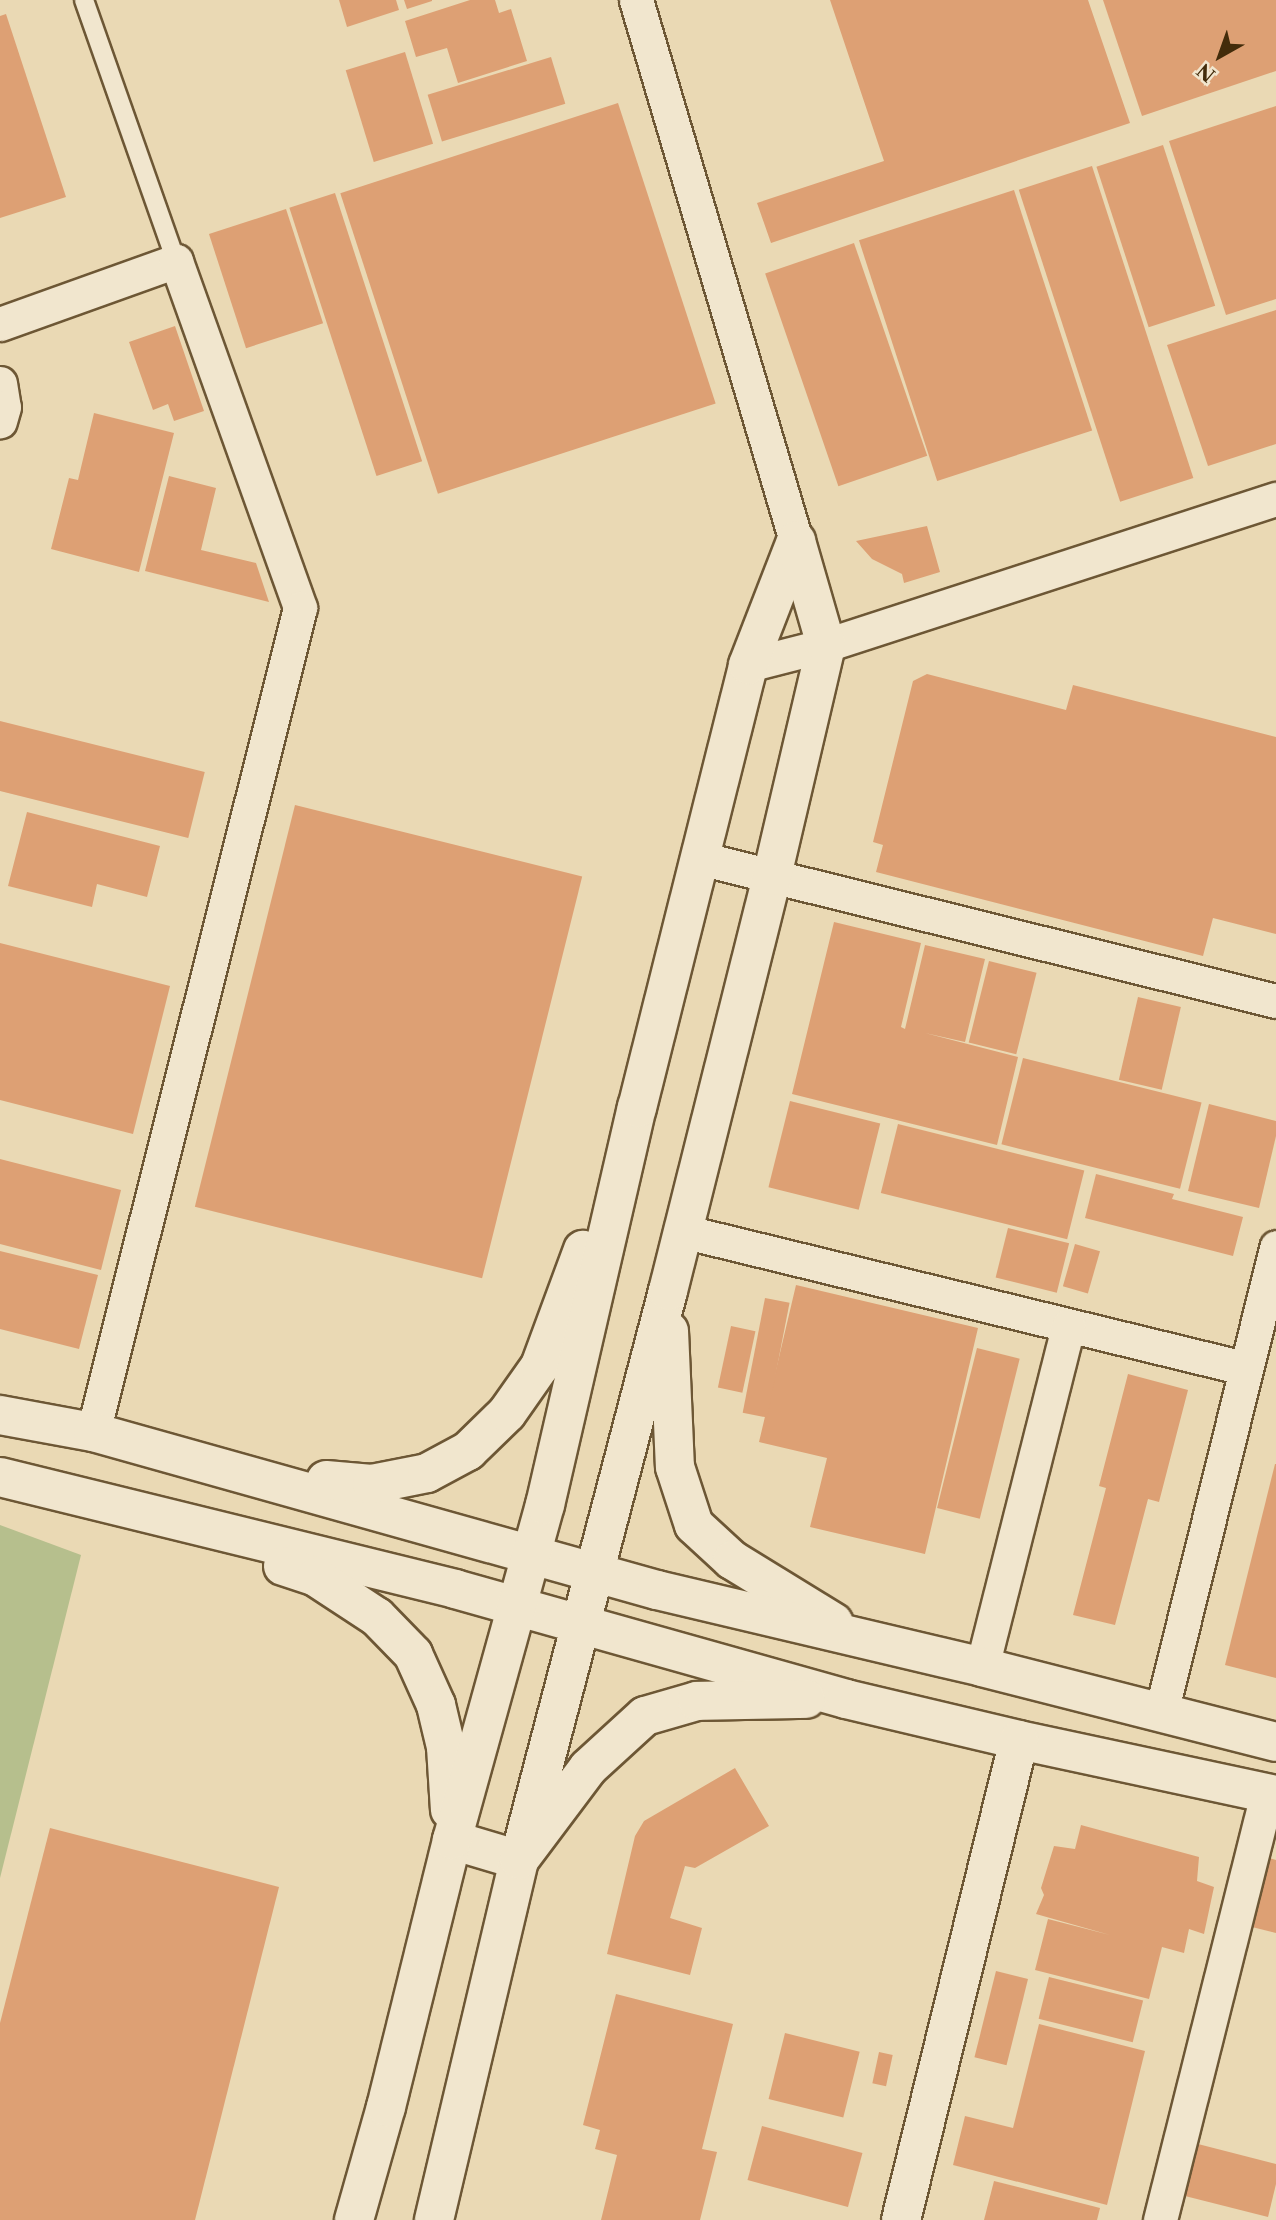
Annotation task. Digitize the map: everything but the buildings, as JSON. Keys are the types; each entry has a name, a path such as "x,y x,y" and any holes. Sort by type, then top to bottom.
{"street":[{"path":"434,2220 519,1860 668,1291 772,876 826,645 636,0"},
{"path":"0,324 176,261 300,607 93,1432"},
{"path":"0,383 4,407 0,421"},
{"path":"748,665 826,645 1276,499"},
{"path":"354,2220 386,2107 452,1840 531,1556 637,1108 748,665 796,541"},
{"path":"699,858 1276,1001"},
{"path":"251,1474 372,1484 427,1473 468,1451 507,1413 540,1366 637,1108"},
{"path":"682,1231 1244,1368"},
{"path":"1161,1713 1276,1247"},
{"path":"668,1291 675,1467 694,1525 732,1560 862,1640"},
{"path":"982,1667 1068,1326"},
{"path":"0,1415 93,1432 251,1474 595,1573 1276,1742"},
{"path":"0,1477 582,1623 846,1699 1018,1740 1272,1794 1160,2220"},
{"path":"76,1497 316,1577 377,1617 413,1654 436,1705 446,1747 452,1840"},
{"path":"519,1860 588,1768 645,1716 697,1701 846,1699"},
{"path":"901,2220 1018,1740"},
{"path":"452,1840 519,1860"}],"lane":[{"path":"85,0 176,261"}],"green space":[{"path":"0,1525 81,1555 0,1878"}]}
